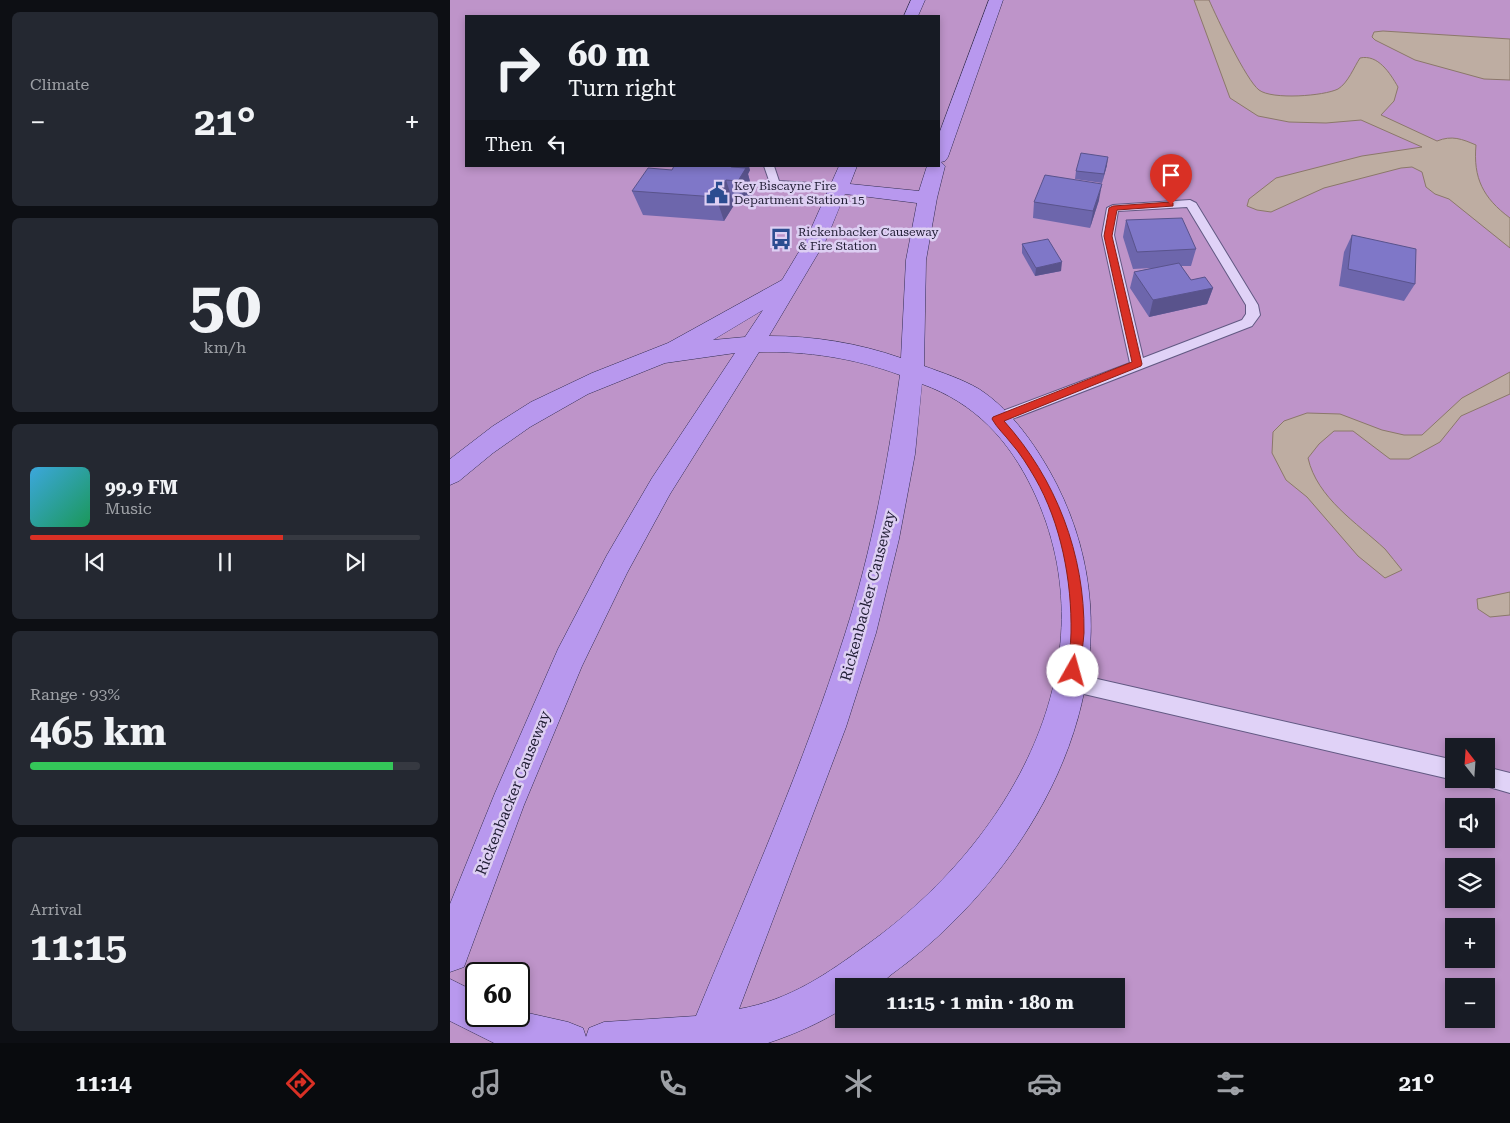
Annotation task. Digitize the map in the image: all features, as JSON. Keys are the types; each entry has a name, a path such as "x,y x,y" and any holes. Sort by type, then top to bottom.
{"main road":[{"path":"911,15 918,0"},
{"path":"940,154 996,0"},
{"name":"Rickenbacker Causeway","path":"450,953 507,805 569,659 617,564 661,486 753,343 816,240 848,167"},
{"name":"Rickenbacker Causeway","path":"707,1038 830,727 861,633 887,530 902,454 912,370 916,260 926,198 936,167"},
{"path":"839,188 926,198"},
{"path":"450,474 492,438 538,410 598,380 698,338 791,282"},
{"path":"604,1043 707,1038 790,1015 858,976 926,925 976,871 998,843 1018,811 1049,751 1060,721 1071,682 1077,633 1074,589 1068,548 1056,508 1039,475 1016,441 986,407 962,391 912,370 867,356 797,343 727,345 659,356"},
{"path":"733,374 779,355 828,348"},
{"path":"450,999 465,1008"},
{"path":"506,1027 551,1041 568,1043"}],"lane":[{"path":"770,167 773,172 775,184 839,188"},
{"path":"997,419 1246,323 1253,315 1252,305 1190,204 1113,208 1108,236 1137,364"},
{"path":"1071,682 1445,768"},
{"path":"1495,779 1510,783"}],"shaded area":[{"path":"450,0 1510,0 1510,1043 450,1043"},
{"path":"1194,0 1209,0 1232,48 1253,84 1259,90 1266,93 1286,96 1322,94 1342,86 1351,75 1360,58 1372,59 1378,62 1398,87 1394,101 1381,115 1437,141 1457,138 1476,145 1476,168 1482,186 1493,203 1510,218 1510,248 1449,199 1435,194 1426,187 1422,172 1412,167 1401,168 1324,188 1271,212 1247,206 1249,199 1276,178 1362,156 1422,147 1361,120 1326,123 1289,122 1258,116 1230,98"},
{"path":"1374,32 1510,39 1510,80 1484,79 1415,60 1372,37"},
{"path":"1510,372 1510,394 1461,416 1440,442 1409,459 1390,459 1353,431 1334,431 1319,444 1308,458 1313,472 1329,498 1385,549 1402,570 1385,578 1358,556 1307,497 1286,480 1272,453 1273,432 1284,421 1307,413 1340,414 1382,430 1404,435 1422,435 1462,398"},
{"path":"1510,592 1510,615 1490,617 1478,609 1477,599"}],"building":[{"path":"1081,153 1108,157 1104,174 1076,171"},
{"path":"674,167 746,168 738,181 726,180 716,197 632,191 648,168 672,170"},
{"path":"1045,175 1102,184 1093,211 1034,202"},
{"path":"1182,218 1196,249 1137,252 1126,220"},
{"path":"1352,235 1416,249 1415,284 1348,269"},
{"path":"1048,239 1062,262 1036,268 1022,244"},
{"path":"1179,263 1191,280 1205,277 1213,288 1153,300 1134,272"}],"place":[{"name":"Key Biscayne Fire Department Station 15","path":"717,193"},
{"name":"Rickenbacker Causeway & Fire Station","path":"781,239"}],"route":[{"path":"1073,671 1077,633 1072,569 1056,508 1028,457 997,419 1137,364 1108,236 1113,208 1171,205"}]}
